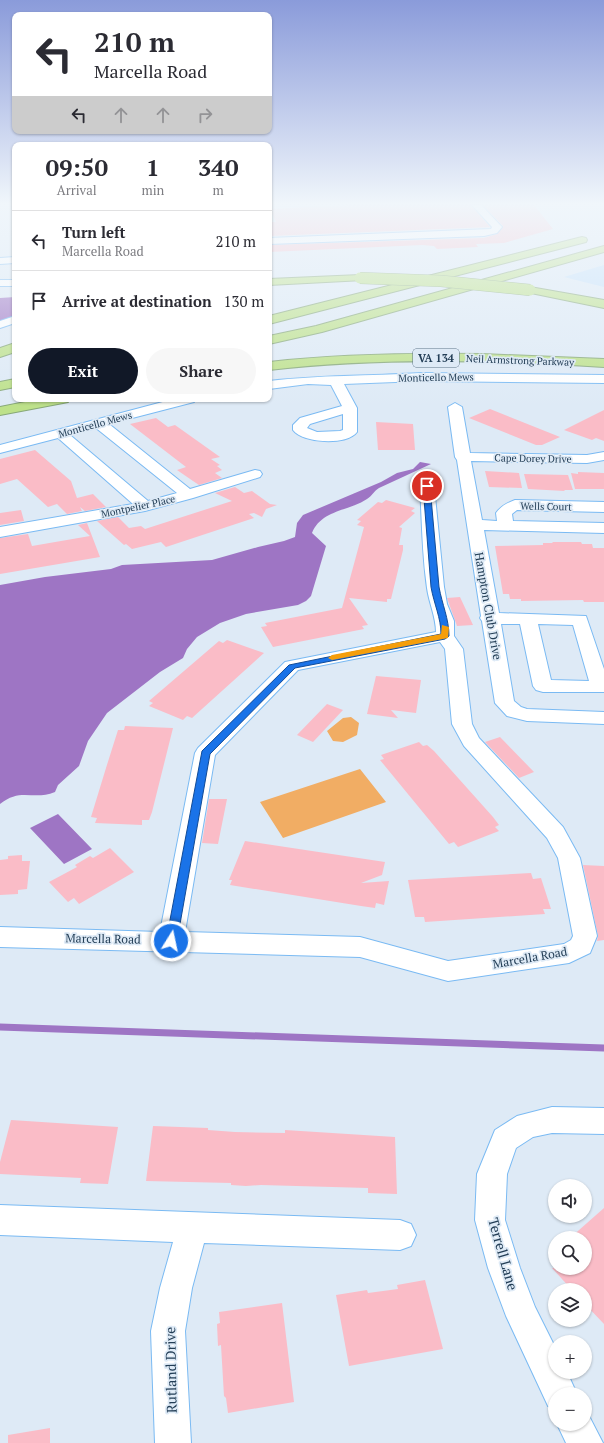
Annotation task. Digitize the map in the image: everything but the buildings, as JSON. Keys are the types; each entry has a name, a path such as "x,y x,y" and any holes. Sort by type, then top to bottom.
{"highway":[{"path":"272,319 455,272"},
{"path":"272,339 325,327 523,272"},
{"path":"272,282 360,278 441,280 530,290 604,304"},
{"path":"0,340 12,335"},
{"path":"0,353 12,348"},
{"name":"Neil Armstrong Parkway","path":"272,366 386,359 467,358 556,360 604,363"},
{"path":"0,386 12,384"},
{"path":"0,405 12,402"},
{"path":"0,411 47,402"}],"street":[{"path":"0,283 12,283"},
{"path":"0,325 12,320"},
{"name":"Monticello Mews","path":"272,385 308,380 335,381 421,376 604,379"},
{"path":"335,381 349,402 350,408"},
{"name":"Monticello Mews","path":"0,449 178,402"},
{"name":"Hampton Club Drive","path":"455,407 503,698 509,708 520,714 604,720"},
{"name":"Montpelier Place","path":"99,423 188,495"},
{"path":"60,433 145,506"},
{"name":"Cape Dorey Drive","path":"462,456 587,458 604,456"},
{"path":"188,495 255,474"},
{"name":"Marcella Road","path":"0,937 360,947 448,971 569,953 581,946 585,936 569,858 555,833 465,732 462,724 454,649 445,636 445,621 438,604 435,587 427,486"},
{"name":"Montpelier Place","path":"0,532 145,506 188,495"},
{"name":"Wells Court","path":"506,526 504,513 510,507 515,505 604,506"},
{"name":"Wells Court","path":"474,525 604,528"},
{"path":"489,618 580,620 600,687 543,686 528,619"},
{"path":"171,941 205,753 292,666 445,636"},
{"name":"Terrell Lane","path":"557,1387 522,1316 504,1268 490,1220 492,1174 505,1139 527,1125 552,1120 604,1121"},
{"path":"0,1220 400,1235"},
{"name":"Rutland Drive","path":"173,1443 168,1331 176,1288 193,1227"},
{"path":"579,1431 585,1443"}],"shaded area":[{"path":"580,272 604,272 604,287 564,277"},
{"path":"12,297 12,317 0,321 0,298"},
{"path":"420,462 431,464 379,488 367,499 329,515 316,525 312,533 326,546 311,596 306,601 298,605 246,614 220,623 197,637 187,649 183,658 160,672 107,713 88,741 79,766 58,785 55,792 40,795 14,796 0,804 0,585 45,577 111,569 122,565 212,560 284,541 295,537 297,523 303,515 381,482 397,473 413,469"},
{"path":"351,717 359,723 357,735 343,742 333,741 327,731 343,718"},
{"path":"360,769 386,802 283,838 260,802"},
{"path":"58,814 92,849 64,864 30,828"}],"waterway":[{"path":"0,1027 604,1048"}],"slow traffic":[{"path":"332,658 445,636 445,627"}],"route":[{"path":"171,941 197,790 205,753 292,666 445,636 445,621 438,604 435,587 427,486"}]}
